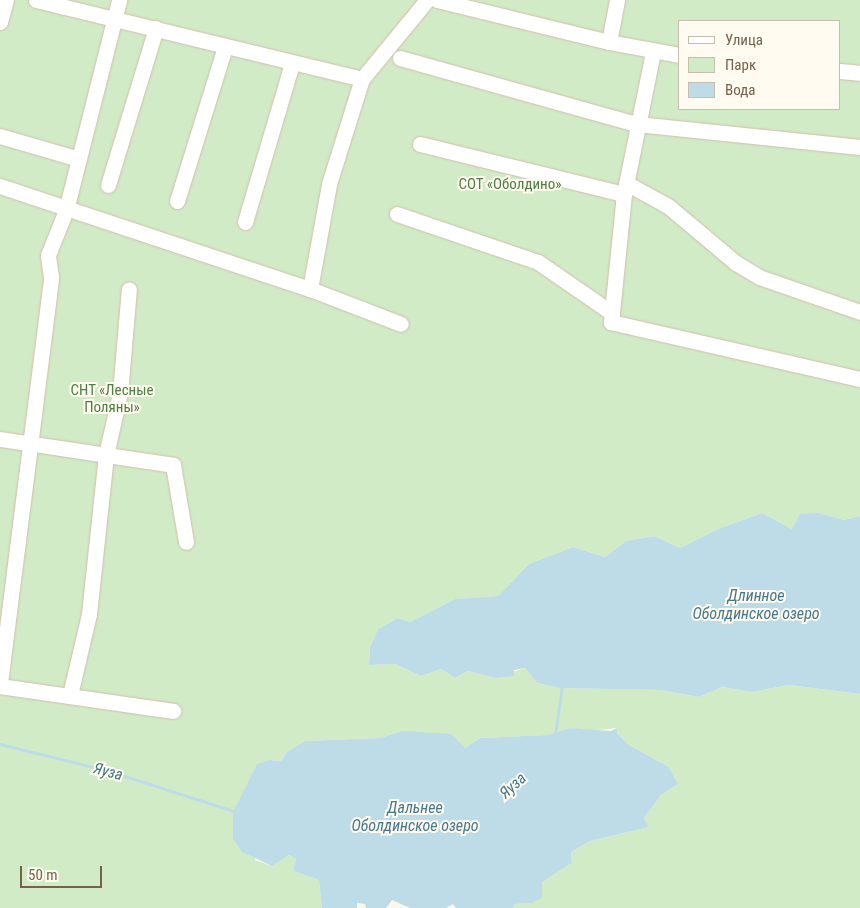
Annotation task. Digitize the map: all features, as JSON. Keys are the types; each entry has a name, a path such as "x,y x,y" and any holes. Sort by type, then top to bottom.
{"lane":[{"path":"0,22 6,0"},
{"path":"36,0 362,79"},
{"path":"119,0 66,210 48,255 51,277 0,685 173,711"},
{"path":"310,289 329,184 362,79 428,0"},
{"path":"436,0 653,52 678,54"},
{"path":"609,42 617,0"},
{"path":"108,185 156,28"},
{"path":"177,201 225,47"},
{"path":"653,52 625,189 611,322 860,378"},
{"path":"400,58 637,124 860,147"},
{"path":"245,222 292,63"},
{"path":"840,71 860,73"},
{"path":"0,136 79,159"},
{"path":"420,144 625,189 668,206 736,263 759,277 860,312"},
{"path":"0,186 66,210 310,289 401,324"},
{"path":"397,214 538,262 612,313"},
{"path":"70,695 89,614 106,455 120,393 129,290"},
{"path":"0,439 173,465 186,542"}],"green space":[{"path":"0,0 860,0 860,516 844,520 819,513 792,529 762,513 718,529 680,548 654,536 626,541 605,557 573,547 529,564 498,596 455,599 410,622 398,618 378,629 370,647 369,665 395,664 421,676 441,669 455,678 468,671 495,678 525,668 537,683 559,688 661,690 699,697 722,687 752,692 789,685 860,694 860,908 513,908 515,904 532,903 542,882 572,863 571,852 590,841 649,827 644,818 661,795 678,784 669,767 629,745 617,733 617,728 590,731 570,728 547,735 480,738 465,748 402,731 380,738 305,741 287,752 281,761 270,760 255,860 272,866 289,855 296,859 293,871 319,880 322,908 0,908"}],"water":[{"name":"Длинное Оболдинское озеро","path":"762,513 792,529 800,514 819,513 844,520 860,516 860,694 789,685 752,692 722,687 699,697 661,690 559,688 537,683 525,668 514,670 514,676 495,678 468,671 455,678 441,669 421,676 395,664 369,665 370,647 378,629 398,618 410,622 455,599 498,596 529,564 573,547 605,557 626,541 654,536 680,548 718,529"},
{"name":"Дальнее Оболдинское озеро","path":"570,728 611,731 617,728 617,733 629,745 669,767 678,784 661,795 644,818 649,827 590,841 571,852 572,863 542,882 542,898 532,903 515,904 513,908 456,908 453,904 446,908 410,908 392,900 386,908 366,908 365,904 357,903 357,908 322,908 319,880 293,871 296,859 289,855 272,866 242,852 233,839 233,812 257,764 270,760 281,761 287,752 305,741 380,738 402,731 451,734 465,748 480,738 547,735"}],"waterway":[{"name":"Яуза","path":"555,735 562,685"},
{"name":"Яуза","path":"0,744 109,771 237,812"}],"park label":[{"name":"СОТ «Оболдино»","path":"510,185"},
{"name":"СНТ «Лесные Поляны»","path":"112,398"}]}
